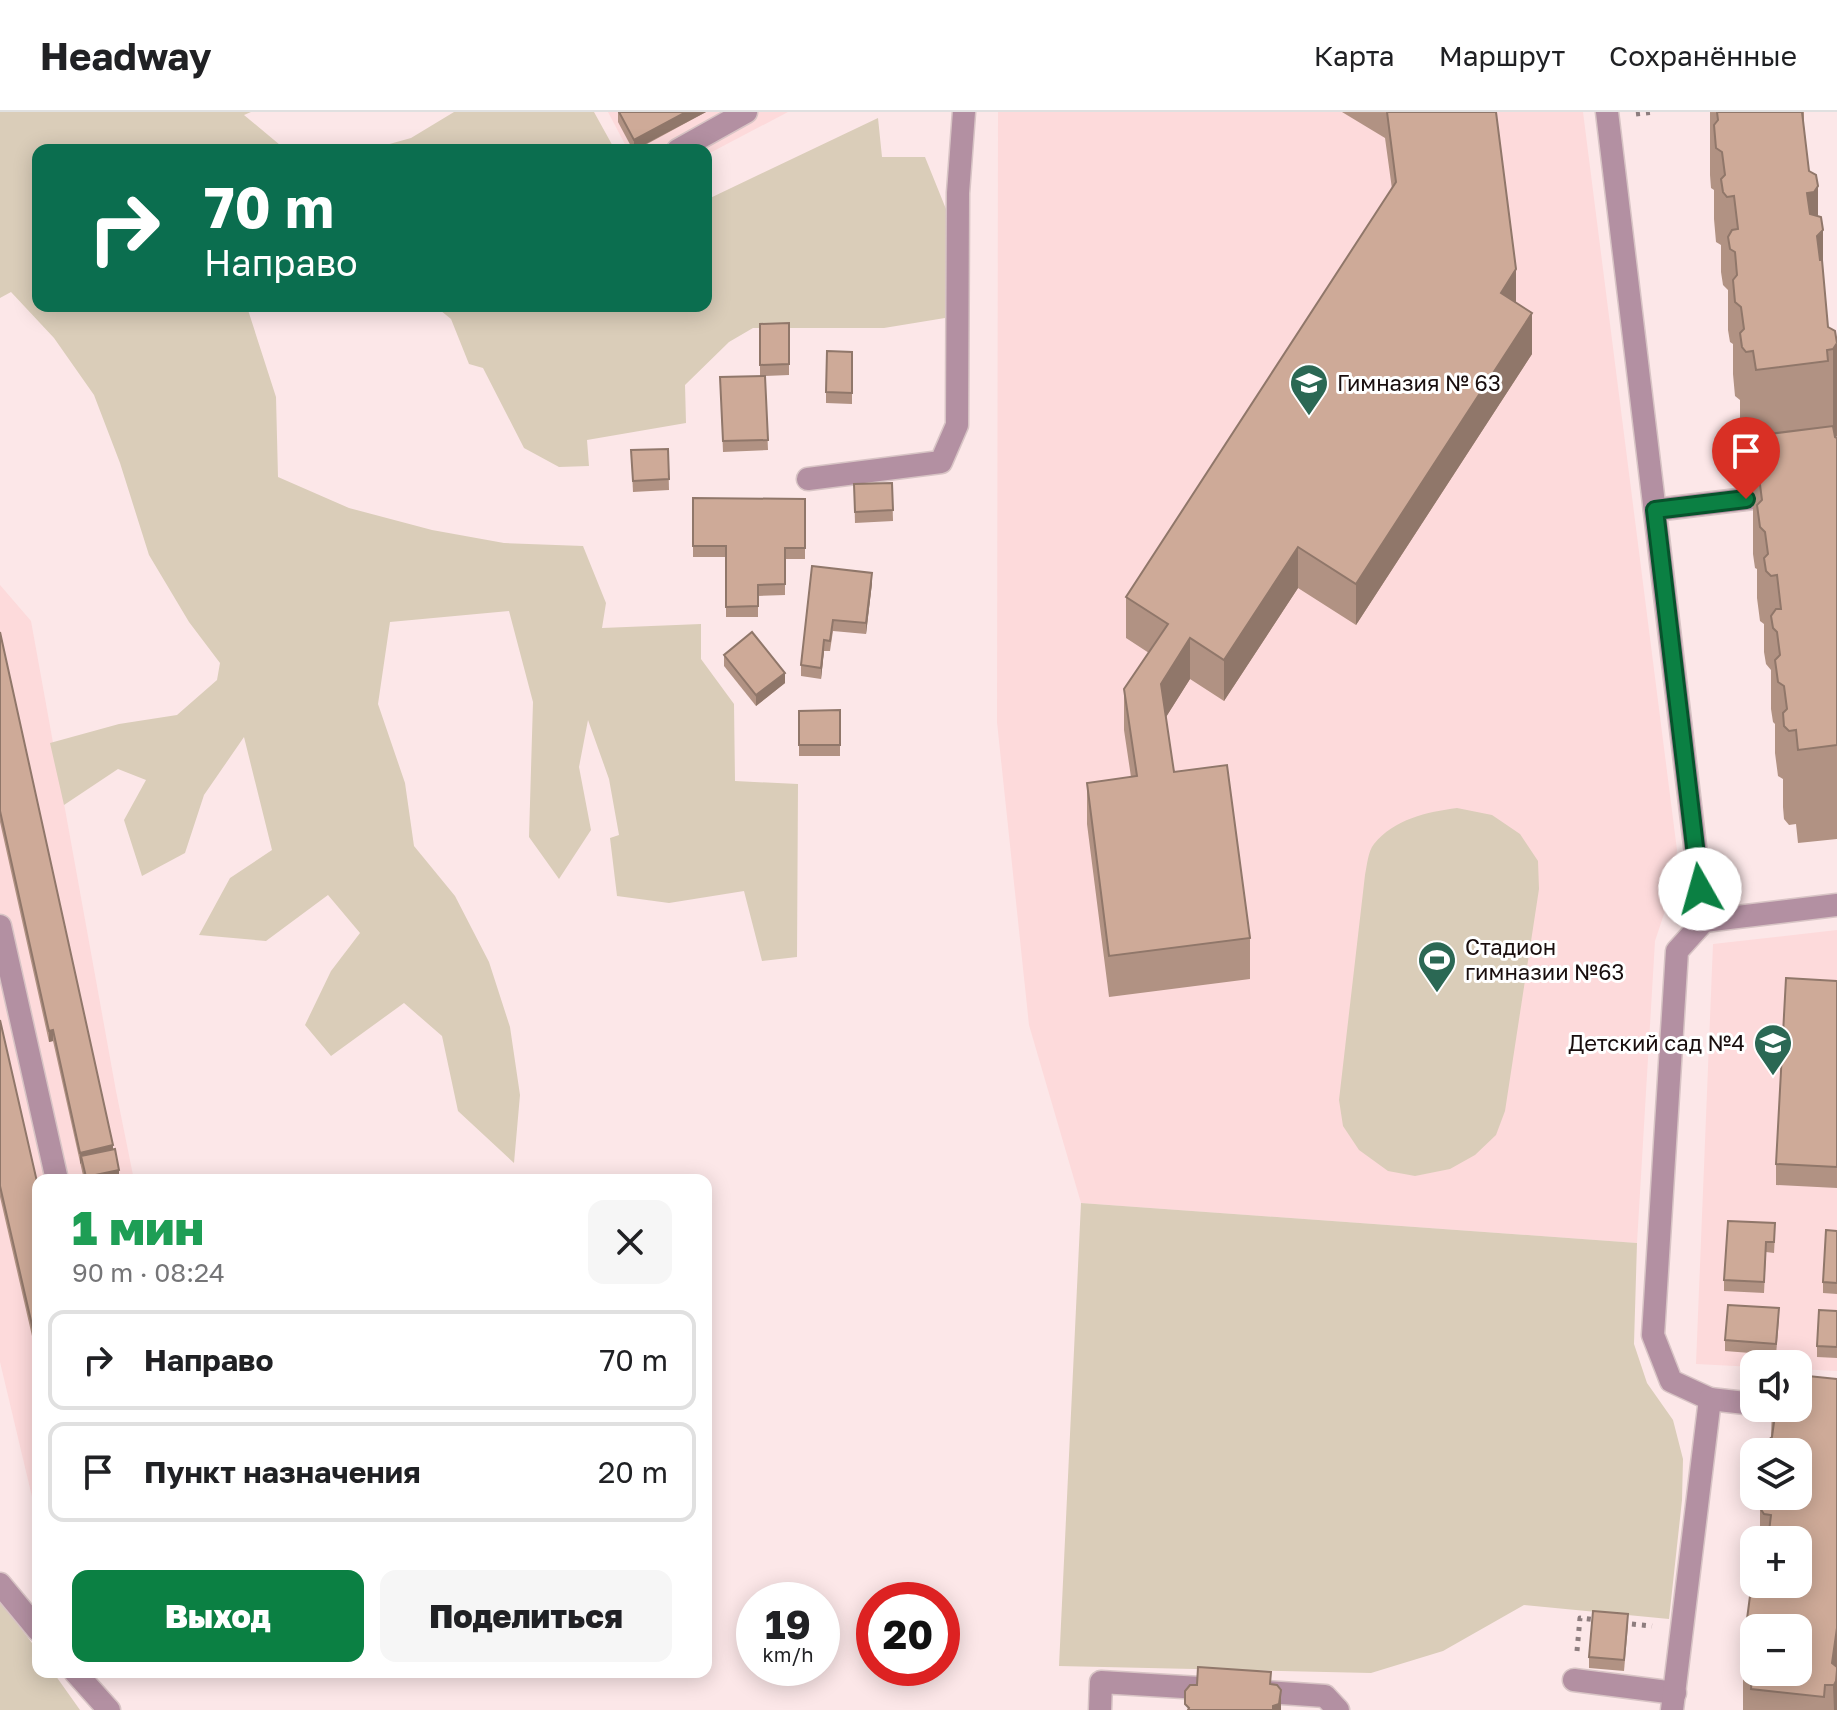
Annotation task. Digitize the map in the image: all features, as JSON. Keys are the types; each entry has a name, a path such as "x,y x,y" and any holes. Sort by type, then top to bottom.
{"lane":[{"path":"689,144 746,112"},
{"path":"808,479 941,462 957,425 958,193 964,112"},
{"path":"1607,112 1704,921"},
{"path":"1655,510 1837,488"},
{"path":"1740,1402 1710,1399 1671,1381 1653,1335 1677,951 1704,921 1837,905"},
{"path":"0,926 56,1174"},
{"path":"1574,1680 1674,1702 1710,1399"},
{"path":"0,1584 32,1623"},
{"path":"80,1678 109,1710"},
{"path":"1100,1710 1101,1682 1325,1696 1338,1710"}],"path":[{"path":"1574,1680 1580,1618 1683,1630"}],"shaded area":[{"path":"0,112 251,112 244,115 279,144 32,144 32,312 249,312 276,397 278,477 349,508 432,530 504,543 583,546 606,603 602,628 701,624 701,659 734,704 735,781 798,784 797,957 762,961 744,891 669,903 617,896 610,838 619,835 609,779 588,720 579,767 591,830 559,879 529,837 533,702 509,611 390,622 378,704 405,783 414,846 455,896 489,962 510,1027 520,1095 514,1163 458,1111 442,1036 404,1003 331,1056 305,1025 331,971 360,933 328,895 266,941 199,935 230,878 272,850 244,737 204,795 185,853 142,876 124,820 146,780 118,769 64,805 50,743 119,724 177,715 217,680 220,663 189,622 149,555 120,463 94,395 54,338 11,292 0,298"},
{"path":"454,112 594,112 612,144 390,144 411,138"},
{"path":"608,112 788,112 712,152 712,144 625,144"},
{"name":"Гимназия № 63","path":"998,112 1583,112 1677,850 1672,890 1655,941 1637,1243 1081,1203 1029,1025 997,722"},
{"path":"878,118 882,157 925,157 948,214 951,317 884,328 753,328 729,342 685,385 686,423 587,440 589,466 559,467 524,448 483,368 469,364 451,319 442,312 712,312 712,197"},
{"path":"0,585 31,621 133,1174 32,1174 32,1497 0,1362"},
{"name":"Стадион гимназии №63","path":"1457,808 1492,815 1520,834 1538,861 1539,889 1505,1111 1496,1135 1475,1155 1450,1169 1415,1176 1388,1171 1359,1150 1343,1126 1339,1100 1370,851 1382,835 1401,823"},
{"name":"Детский сад №4","path":"1837,930 1837,1371 1812,1370 1812,1350 1740,1350 1740,1366 1696,1364 1713,944"},
{"path":"1081,1203 1637,1243 1634,1344 1647,1383 1673,1420 1683,1459 1682,1500 1669,1619 1524,1605 1443,1651 1371,1673 1059,1666"},
{"path":"0,1601 32,1643 32,1678 57,1678 80,1710 0,1710"}],"building":[{"path":"619,112 686,112 634,140"},
{"path":"1387,112 1496,112 1516,269 1501,293 1532,313 1356,584 1298,547 1224,660 1190,638 1161,684 1174,772 1227,765 1250,938 1109,956 1087,783 1137,776 1124,689 1168,624 1126,597 1396,182"},
{"path":"1717,112 1802,112 1809,171 1816,175 1818,186 1814,192 1807,193 1810,214 1821,217 1823,230 1817,236 1828,327 1835,331 1837,343 1833,349 1827,350 1828,361 1756,370 1753,351 1746,352 1742,347 1740,333 1744,329 1741,307 1735,302 1733,280 1737,275 1735,252 1730,249 1728,237 1732,230 1738,229 1734,196 1727,197 1723,192 1721,179 1725,175 1722,152 1716,148 1714,125 1718,120"},
{"path":"789,323 789,364 760,365 760,324"},
{"path":"827,351 852,352 852,393 826,392"},
{"path":"765,376 768,440 723,441 720,377"},
{"path":"1833,426 1837,438 1837,745 1798,750 1796,730 1789,731 1784,726 1783,713 1787,709 1784,686 1778,682 1775,660 1780,655 1771,616 1776,609 1781,609 1777,575 1771,576 1766,571 1764,558 1768,554 1765,532 1760,527 1757,505 1762,500 1753,461 1756,455 1763,454 1761,435"},
{"path":"668,449 669,479 633,481 631,450"},
{"path":"892,483 893,510 855,512 854,484"},
{"path":"693,498 805,499 805,548 785,548 785,584 758,585 758,606 726,607 726,546 693,546"},
{"path":"812,566 872,573 866,623 833,620 830,641 824,640 821,668 801,665"},
{"path":"0,632 113,1145 80,1153 0,811"},
{"path":"752,632 785,673 756,695 724,655"},
{"path":"840,710 840,745 799,745 799,711"},
{"path":"1786,978 1837,981 1837,1167 1776,1164"},
{"path":"0,1020 35,1174 32,1174 32,1325 0,1186"},
{"path":"115,1149 119,1170 85,1174 81,1156"},
{"path":"1728,1221 1775,1223 1774,1242 1766,1242 1764,1282 1724,1280"},
{"path":"1826,1230 1837,1231 1837,1283 1823,1282"},
{"path":"1728,1305 1779,1308 1776,1344 1725,1340"},
{"path":"1819,1310 1837,1311 1837,1347 1817,1346"},
{"path":"1812,1376 1837,1379 1837,1628 1832,1663 1837,1670 1834,1685 1825,1685 1824,1697 1751,1689 1751,1686 1812,1686 1812,1614 1748,1614 1750,1598 1812,1598 1812,1526 1770,1526 1771,1515 1761,1510 1812,1510 1812,1438 1772,1437 1774,1422 1812,1422"},
{"path":"1593,1611 1628,1614 1624,1660 1589,1657"},
{"path":"1198,1667 1271,1672 1270,1684 1277,1685 1281,1690 1279,1704 1273,1706 1273,1710 1188,1710 1185,1691 1190,1685 1197,1685"}],"place":[{"name":"Гимназия № 63","path":"1309,417"},
{"name":"Стадион гимназии №63","path":"1437,994"},
{"name":"Детский сад №4","path":"1773,1077"}],"route":[{"path":"1700,889 1655,510 1746,499"}]}
